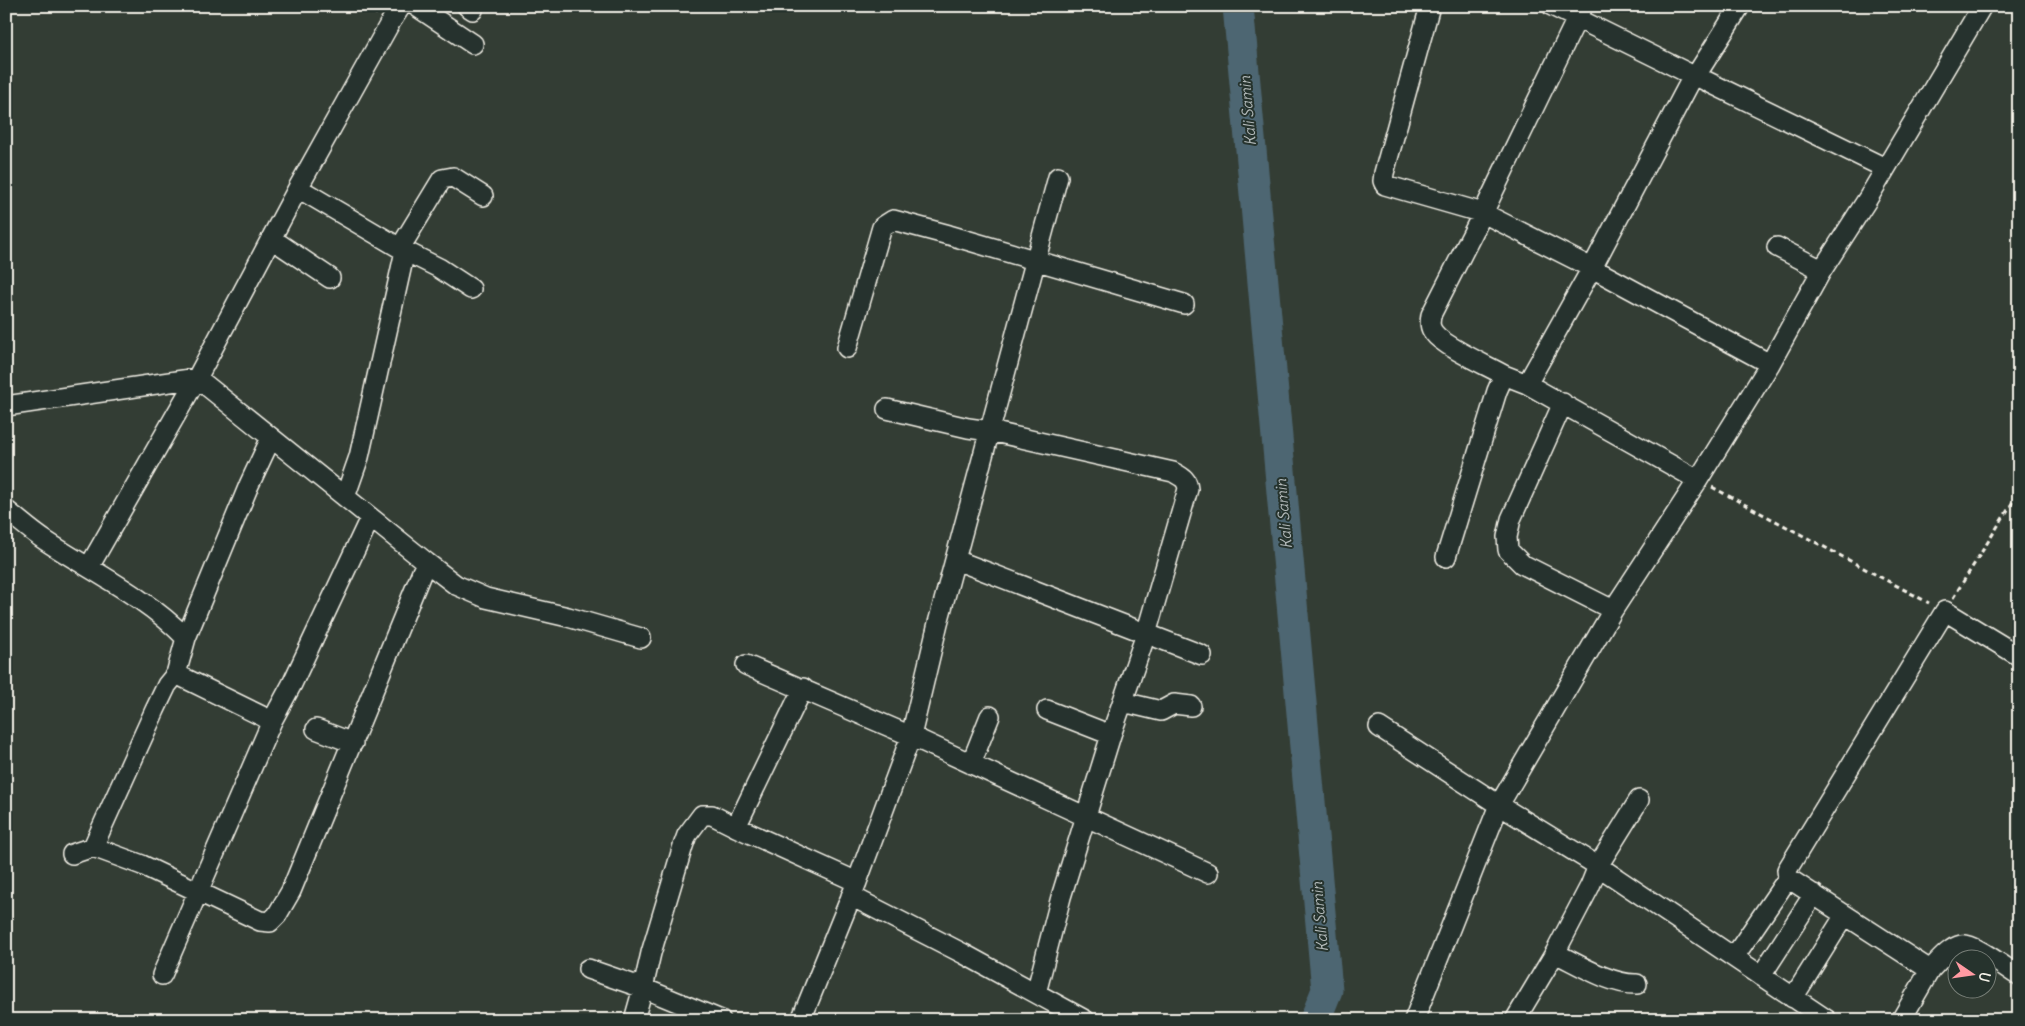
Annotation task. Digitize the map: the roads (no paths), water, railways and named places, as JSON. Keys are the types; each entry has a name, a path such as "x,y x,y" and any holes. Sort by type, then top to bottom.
{"street":[{"path":"89,567 197,378 298,188 401,6"},
{"path":"416,6 473,44"},
{"path":"1430,6 1383,181 1388,187 1483,213 1592,268 1770,364"},
{"path":"1552,6 1580,12 1695,76 1885,168"},
{"path":"1527,384 1592,268 1695,76 1740,6"},
{"path":"1414,1020 1499,805 1613,610 1698,480 1770,364 1822,270 1867,200 1982,6"},
{"path":"1580,12 1483,213 1431,315 1430,326 1434,334 1445,342 1504,375 1527,384 1562,403 1698,480"},
{"path":"344,496 361,449 403,250 442,180 453,176 483,196"},
{"path":"801,1020 854,889 912,736 938,623 1058,177"},
{"path":"298,188 403,250 439,268 471,289"},
{"path":"847,348 876,242 882,227 892,220 1184,304"},
{"path":"272,238 330,278"},
{"path":"1777,247 1822,270"},
{"path":"1446,557 1497,391 1504,375"},
{"path":"6,406 197,378 456,585 486,598 559,615 641,638"},
{"path":"1562,403 1511,518 1507,537 1508,550 1522,564 1613,610"},
{"path":"887,409 1173,472 1184,478 1188,483 1188,490 1146,634 1111,735 1061,897 1036,993"},
{"path":"93,847 155,710 167,685 176,674 186,638 249,485 271,438"},
{"path":"6,510 44,540 89,567 155,611 186,638"},
{"path":"162,975 272,721 292,684 370,518"},
{"path":"956,560 1202,655"},
{"path":"72,854 93,847 142,866 260,921 270,922 277,915 291,891 426,562"},
{"path":"1734,957 1788,878 1787,870 1945,611 2019,656"},
{"path":"746,664 912,736 1208,873"},
{"path":"176,674 272,721"},
{"path":"736,827 803,688"},
{"path":"1123,702 1161,711 1174,704 1191,706"},
{"path":"1047,710 1111,735"},
{"path":"971,764 990,716"},
{"path":"1379,727 1499,805 1598,866 1734,957 1761,976 1796,1007 1827,1020"},
{"path":"316,729 352,743"},
{"path":"1515,1020 1555,953 1590,886 1598,866 1639,800"},
{"path":"634,1020 644,988 651,953 687,835 699,817 705,814 712,814 854,889 964,954 1085,1020"},
{"path":"1788,878 1930,970"},
{"path":"1761,976 1814,894"},
{"path":"1796,1007 1845,915"},
{"path":"1901,1020 1930,970 1959,945 1969,944 2019,976"},
{"path":"1555,953 1614,980 1628,985 1637,984"},
{"path":"588,969 644,988 721,1020"}],"waterway":[{"name":"Kali Samin","path":"1238,6 1327,990 1315,1020"}]}
